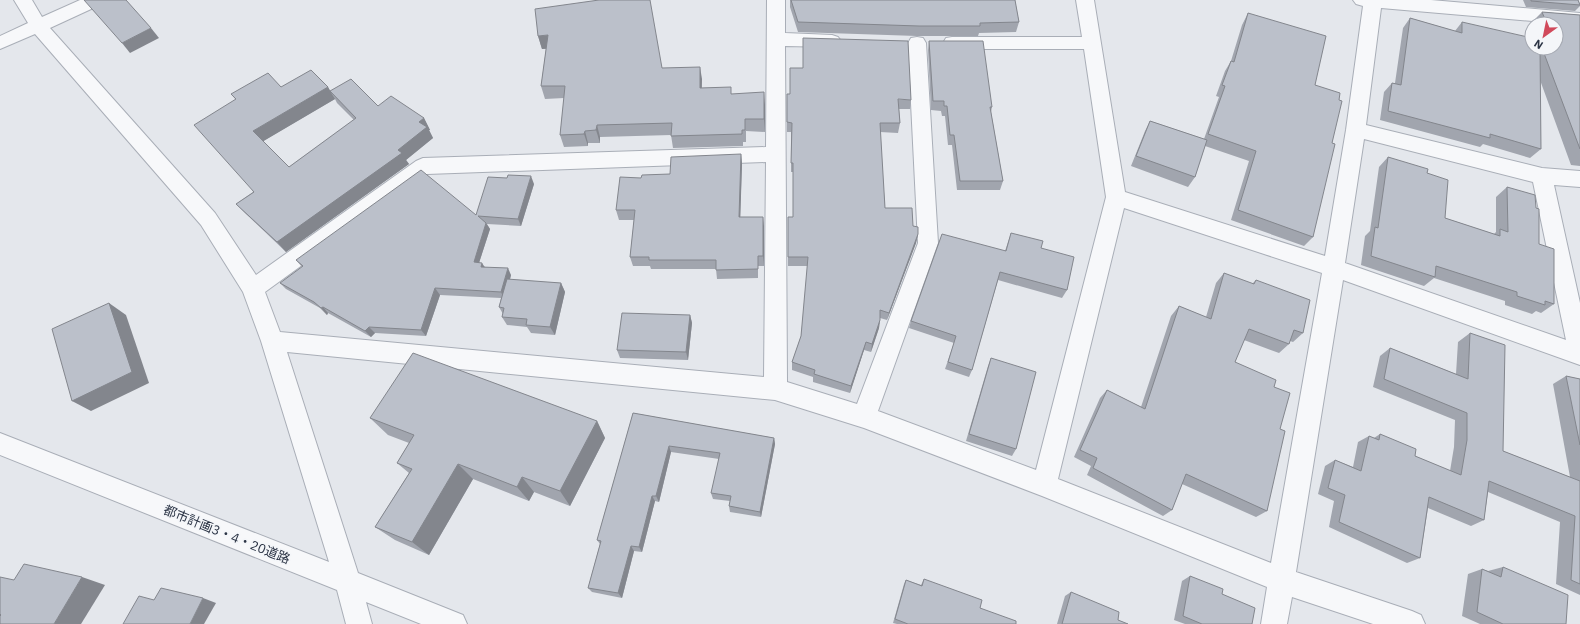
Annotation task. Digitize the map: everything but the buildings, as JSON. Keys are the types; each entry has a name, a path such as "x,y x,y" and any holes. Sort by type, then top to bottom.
{"street":[{"path":"23,0 38,26 208,219 253,289 272,341 348,582 359,624"},
{"path":"0,43 96,0"},
{"path":"775,389 776,0"},
{"path":"1044,485 1116,197 1091,43 1086,0"},
{"path":"1274,624 1356,130 1370,0 1514,7 1580,19"},
{"path":"776,39 847,41"},
{"path":"864,417 928,244 910,43 1091,43"},
{"path":"1356,130 1542,176 1580,179"},
{"path":"253,289 423,166 775,154"},
{"path":"1116,197 1334,268 1580,355 1542,176"},
{"path":"272,341 775,389 864,417 1044,485 1281,580 1412,624"},
{"name":"都市計画3・4・20道路","path":"0,444 454,624"}]}
